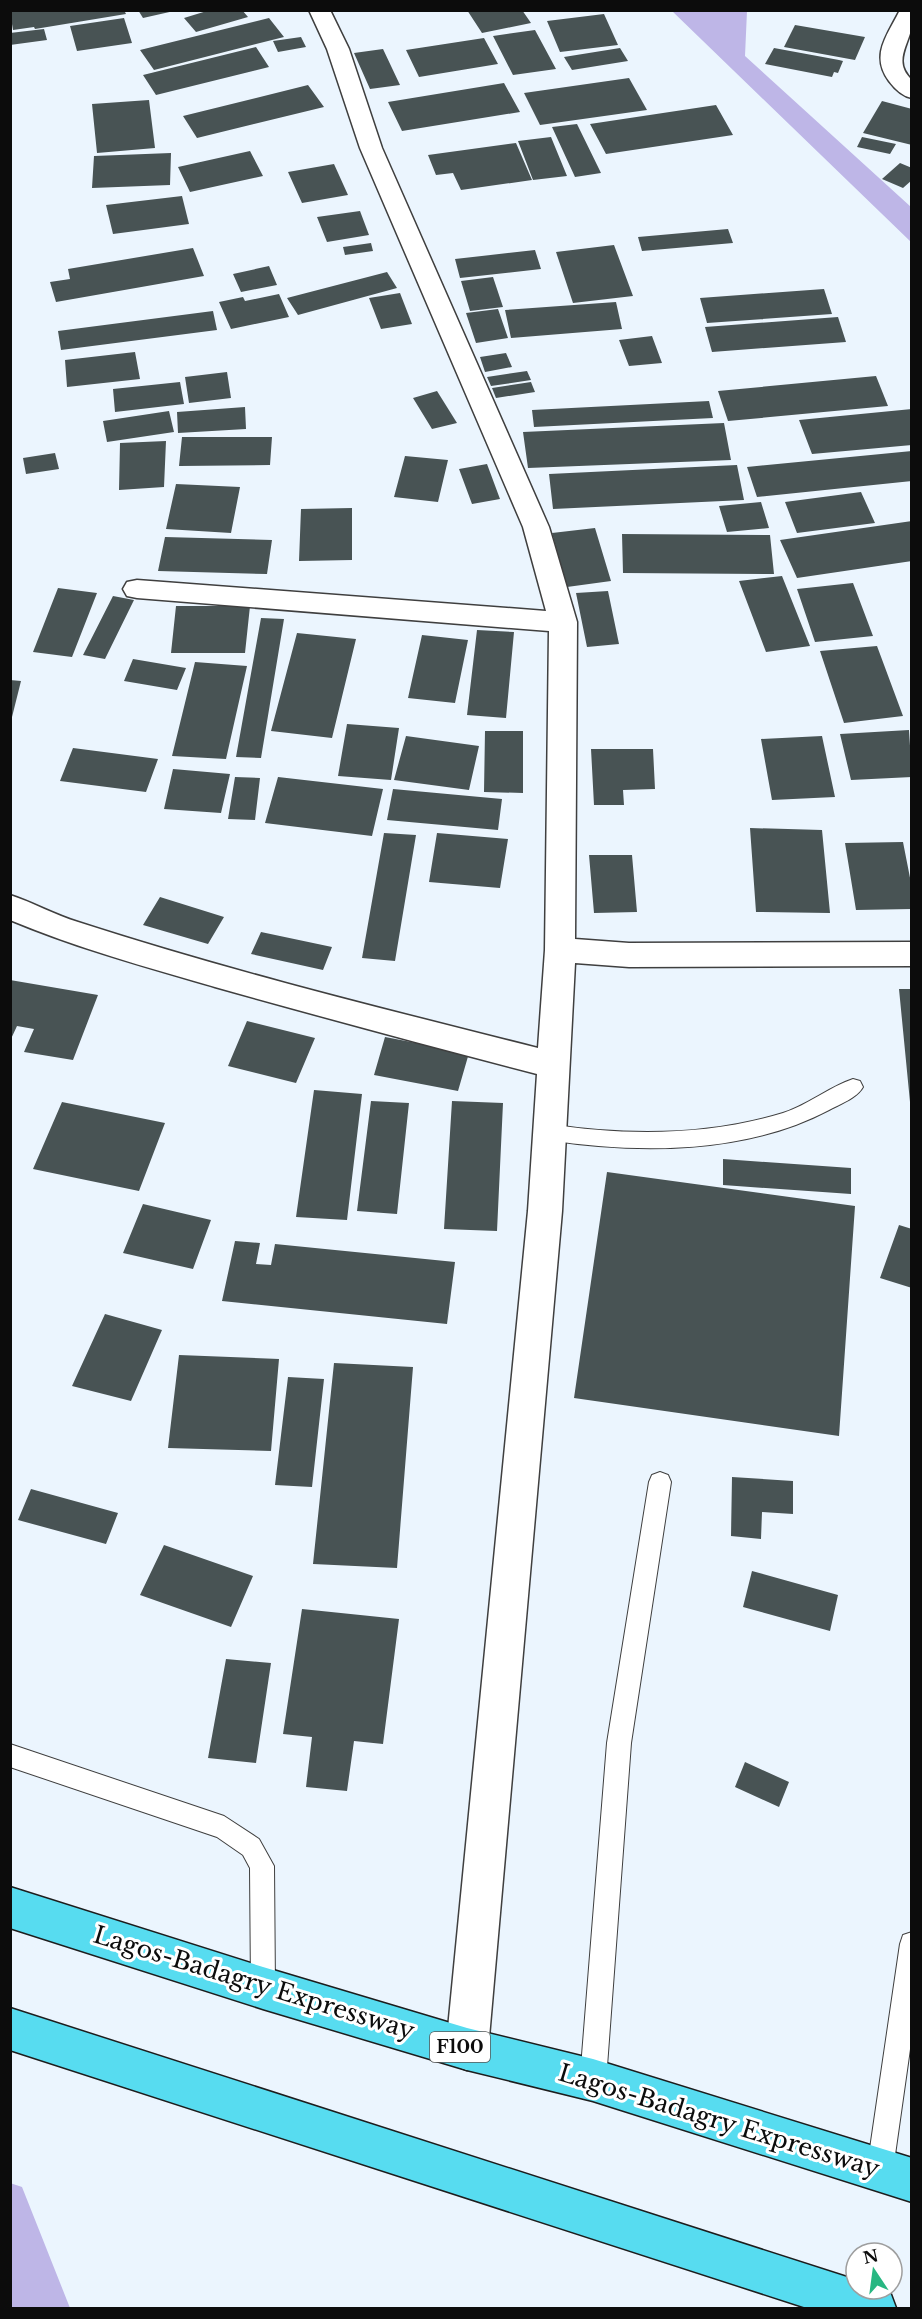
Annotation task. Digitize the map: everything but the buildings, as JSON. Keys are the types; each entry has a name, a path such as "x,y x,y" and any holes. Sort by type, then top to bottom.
{"highway":[{"name":"Lagos-Badagry Expressway","path":"10,1907 263,1988 467,2049 593,2080 896,2175"},
{"path":"10,2029 874,2308"}],"street":[{"path":"319,10 338,49 371,148 537,527 563,622 560,950 545,1211 467,2049"},
{"path":"911,10 888,55 891,72 912,92"},
{"path":"137,589 563,622"},
{"path":"10,907 67,931 131,950 369,1018 554,1065"},
{"path":"560,950 629,955 912,954"}],"lane":[{"path":"548,1132 610,1140 693,1136 748,1130 812,1110 853,1087"},
{"path":"593,2080 619,1743 660,1482"},
{"path":"10,1755 224,1828 251,1847 262,1866 263,1988"},
{"path":"896,2175 912,1944"}],"shaded area":[{"path":"672,11 747,11 745,56 911,207 911,242"},
{"path":"10,2183 22,2187 70,2308 11,2308"}]}
